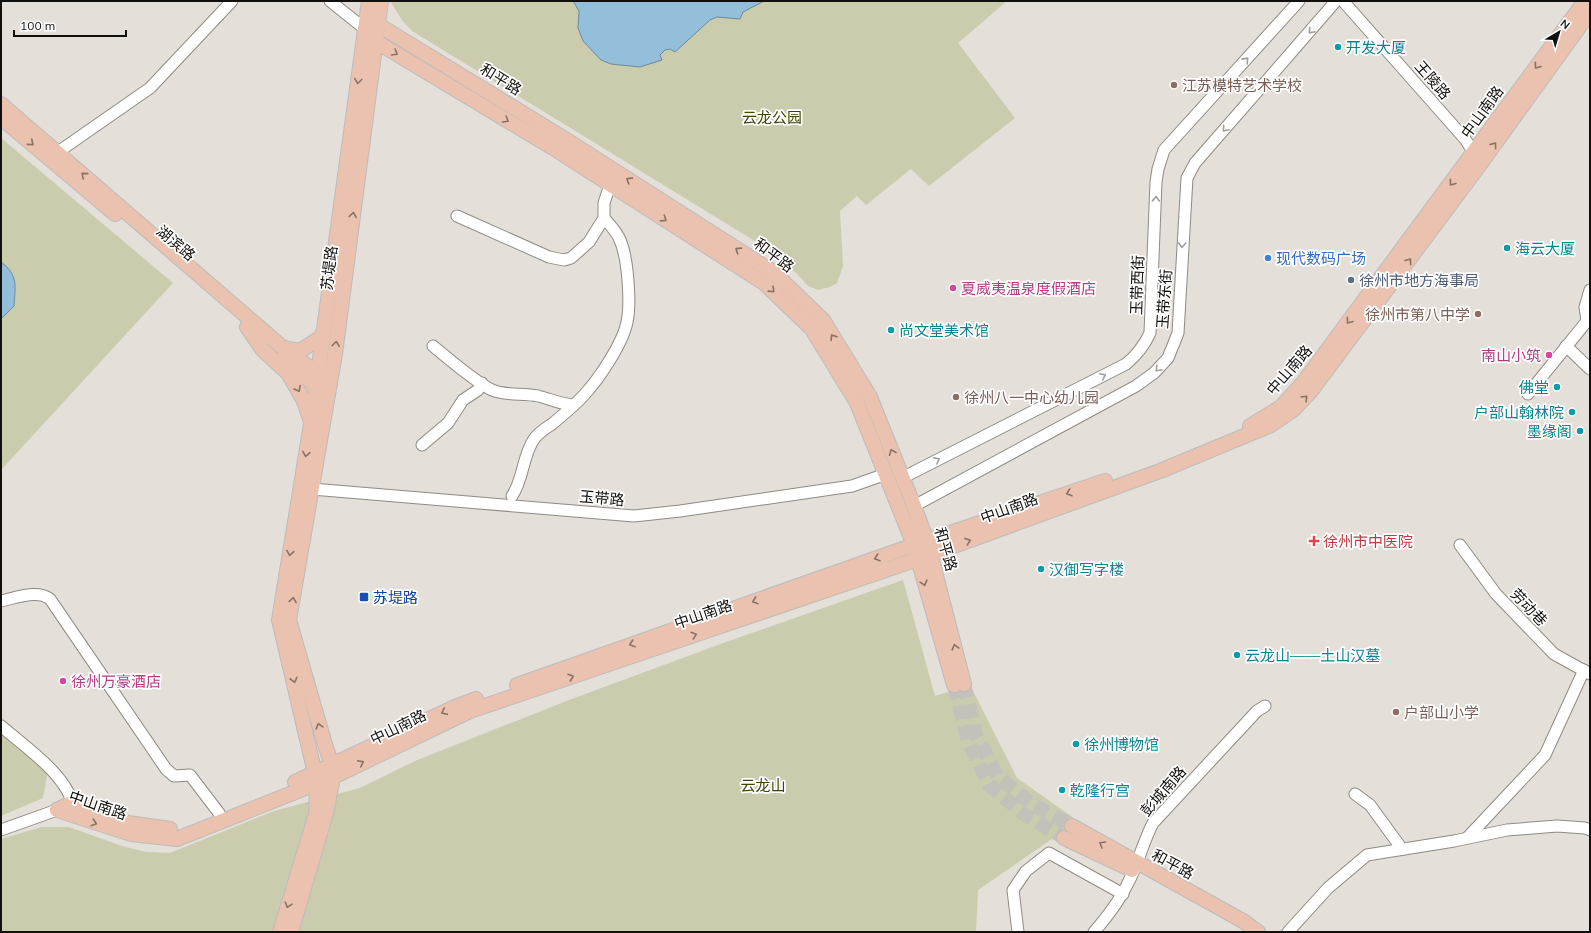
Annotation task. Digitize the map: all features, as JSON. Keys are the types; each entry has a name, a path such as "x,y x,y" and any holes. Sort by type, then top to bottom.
{"main road":[{"name":"苏堤路","path":"280,932 316,814 316,778 279,620 329,389 335,354 374,41 369,1"},
{"name":"苏堤路","path":"307,493 311,424 324,331 371,26 381,1"},
{"name":"中山南路","path":"57,810 75,818 131,834 177,839 470,711 924,557 1181,463 1271,425 1292,410 1312,391 1477,158 1585,1"},
{"name":"中山南路","path":"332,771 455,707 920,543 1156,464 1253,425 1281,407 1304,383 1590,12"},
{"name":"和平路","path":"371,26 565,139 773,272 823,320 870,397 914,506 920,543 959,685"},
{"name":"和平路","path":"374,41 610,185 764,283 812,329 858,403 886,474 920,543"},
{"name":"湖滨路","path":"1,104 282,347 317,381"},
{"name":"湖滨路","path":"1,118 247,327 317,381"},
{"path":"247,327 262,349 288,373 304,401 311,424"},
{"path":"282,347 300,351 320,338 324,331"},
{"path":"317,381 329,389"},
{"name":"苏堤路","path":"291,932 326,813 332,771 289,620 302,515"},
{"name":"中山南路","path":"57,810 73,802 128,823 176,830 316,778"},
{"name":"和平路","path":"1068,832 1134,867 1243,921 1258,932"},
{"name":"和平路","path":"1134,867 1244,932"}],"street":[{"path":"58,152 150,88 232,1"},
{"name":"和平路","path":"330,1 371,26"},
{"name":"玉带西街","path":"902,478 1126,364 1136,356 1144,346 1150,334 1156,182 1158,169 1164,150 1300,1"},
{"name":"玉带东街","path":"914,506 1136,386 1154,373 1168,358 1178,332 1188,178 1195,163 1336,1"},
{"name":"王陵路","path":"1343,1 1466,139 1477,158"},
{"path":"457,216 549,257 564,260 580,251 604,218 604,203 610,185"},
{"path":"512,496 522,476 527,451 535,438 573,405 595,382 610,359 627,321 628,289 624,252 620,239 604,218"},
{"path":"1528,394 1587,321 1585,307 1590,290"},
{"path":"432,346 492,390 504,394 526,394 561,404 573,405"},
{"path":"1566,346 1590,370"},
{"path":"422,445 448,423 463,400 478,390 482,383"},
{"name":"玉带路","path":"307,493 634,516 680,511 852,486 886,474"},
{"name":"劳动巷","path":"1460,545 1496,594 1554,654 1587,672"},
{"path":"1,601 36,594 46,596 50,599 166,769 174,776 190,775 219,813"},
{"path":"1467,838 1545,755 1587,672"},
{"name":"彭城南路","path":"1094,932 1123,894 1143,843 1153,823 1257,711 1265,706"},
{"path":"1,726 59,777 73,802 75,818"},
{"path":"1355,794 1370,805 1402,849"},
{"path":"1,830 57,810"},
{"path":"1288,932 1328,888 1367,855 1514,829 1557,826 1585,828 1590,830"},
{"path":"1018,932 1013,890 1026,871 1049,854 1123,894"}],"green space":[{"name":"云龙公园","path":"390,1 1007,1 958,43 1015,118 929,186 911,169 866,205 857,196 840,211 843,266 837,283 830,287 818,290 808,286 797,274 763,246 412,31 402,20"},
{"path":"1,138 173,283 1,470"},
{"name":"云龙山","path":"903,580 935,696 970,685 1017,778 1078,821 978,890 976,932 1,932 1,839 42,827 69,827 122,846 146,852 170,853 274,811 360,788 415,761 569,700 726,642"},
{"path":"1,717 50,759 43,798 1,816"}],"water":[{"path":"573,1 764,1 743,12 740,19 717,17 710,20 675,52 670,49 665,50 660,55 662,60 640,67 611,64 601,60 583,41 578,28 579,11"},
{"path":"1,262 11,272 15,282 15,288 14,306 1,319"}],"tunnel":[{"path":"964,684 976,735 998,777 1032,804 1072,826"},
{"path":"954,685 968,741 989,785 1024,814 1064,838"}],"place":[{"name":"开发大厦","path":"1338,47"},
{"name":"江苏模特艺术学校","path":"1174,85"},
{"name":"海云大厦","path":"1507,248"},
{"name":"现代数码广场","path":"1268,258"},
{"name":"徐州市地方海事局","path":"1351,280"},
{"name":"夏威夷温泉度假酒店","path":"953,288"},
{"name":"徐州市第八中学","path":"1478,314"},
{"name":"尚文堂美术馆","path":"891,330"},
{"name":"南山小筑","path":"1549,355"},
{"name":"佛堂","path":"1557,387"},
{"name":"徐州八一中心幼儿园","path":"956,397"},
{"name":"户部山翰林院","path":"1572,412"},
{"name":"墨缘阁","path":"1580,431"},
{"name":"徐州市中医院","path":"1314,541"},
{"name":"汉御写字楼","path":"1041,569"},
{"name":"苏堤路","path":"364,597"},
{"name":"云龙山——土山汉墓","path":"1237,655"},
{"name":"徐州万豪酒店","path":"63,681"},
{"name":"户部山小学","path":"1396,712"},
{"name":"徐州博物馆","path":"1076,744"},
{"name":"乾隆行宫","path":"1062,790"}]}
